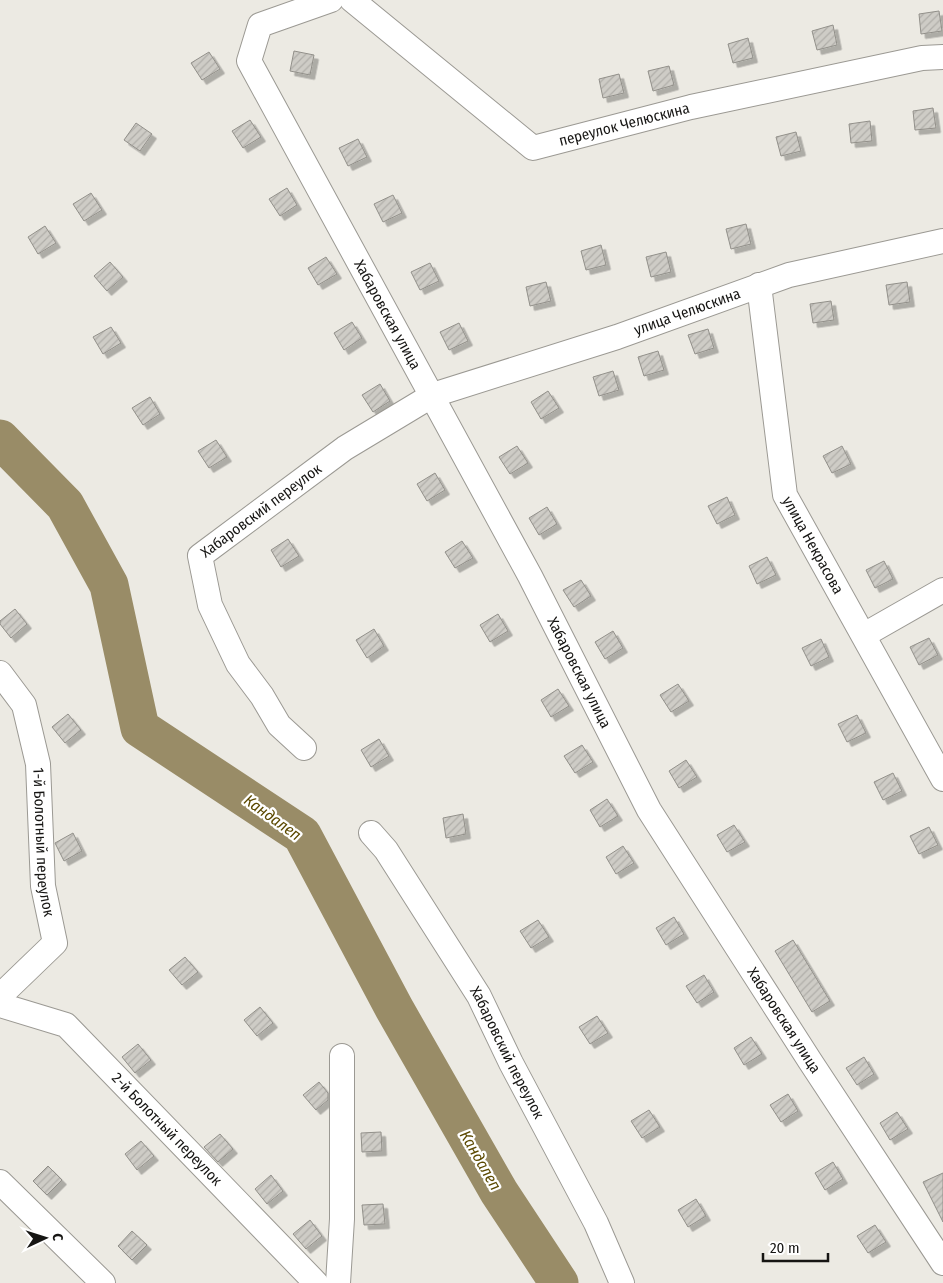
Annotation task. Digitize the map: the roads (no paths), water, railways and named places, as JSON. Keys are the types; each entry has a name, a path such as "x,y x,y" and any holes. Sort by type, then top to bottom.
{"street":[{"name":"Хабаровская улица","path":"331,0 260,25 250,61 530,576 649,810 810,1061 943,1263"},
{"name":"переулок Челюскина","path":"352,0 533,148 691,107 922,58 943,58"},
{"name":"улица Челюскина","path":"433,396 617,337 789,274 943,241"},
{"name":"улица Некрасова","path":"759,286 785,495 943,779"},
{"name":"Хабаровский переулок","path":"304,748 279,725 262,696 238,664 210,605 200,556 345,448 433,396"},
{"path":"864,635 943,590"},
{"name":"1-й Болотный переулок","path":"0,673 24,705 38,764 43,886 55,943 0,996"},
{"name":"Хабаровский переулок","path":"371,833 386,850 479,996 516,1072 596,1223 622,1283"},
{"name":"2-й Болотный переулок","path":"0,1005 66,1025 316,1283"},
{"path":"338,1283 342,1220 342,1056"},
{"path":"0,1182 104,1283"}],"waterway":[{"name":"Кандалеп","path":"0,439 65,505 109,585 140,728 302,835 394,1008 499,1192 559,1283"}]}
